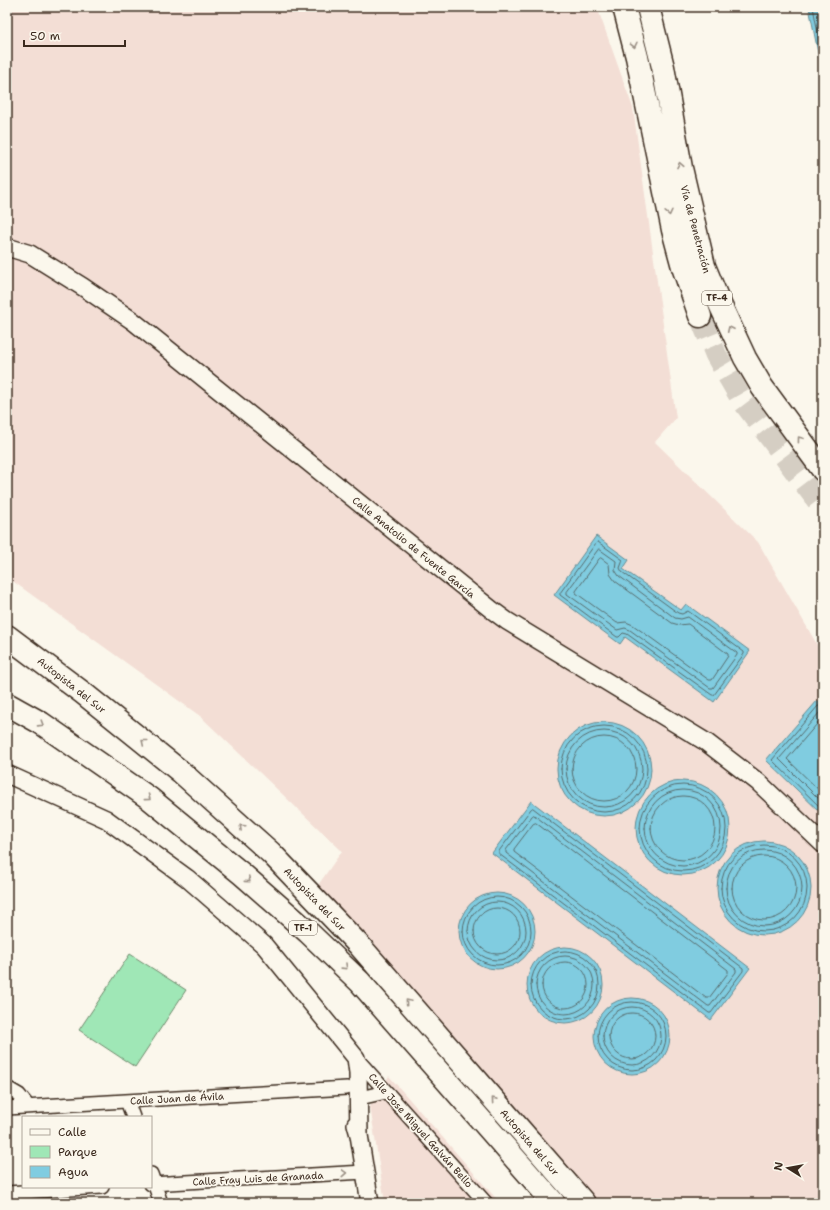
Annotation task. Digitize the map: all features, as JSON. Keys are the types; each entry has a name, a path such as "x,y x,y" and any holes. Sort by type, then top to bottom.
{"highway":[{"name":"TF-4","path":"624,7 636,50 673,230 683,267 700,316"},
{"name":"Vía de Penetración","path":"648,7 657,41 681,168 704,266 745,358 762,386 823,470"},
{"name":"Autopista del Sur","path":"7,636 83,693 181,772 271,853 358,945 584,1203"},
{"name":"TF-1","path":"7,704 41,724 149,798 242,874 308,932 360,982 554,1203"}],"street":[{"name":"Calle Anatolio de Fuente García","path":"7,247 30,254 83,287 133,321 492,610 507,621 706,742 758,782 823,844"},
{"path":"7,774 106,820 187,878 264,946 350,1051 359,1102 359,1135"},
{"path":"350,1051 347,1088 359,1135 370,1203"},
{"name":"Calle Jose Miguel Galván Bello","path":"350,1051 486,1203"},
{"path":"7,1088 19,1095 28,1106"},
{"name":"Calle Juan de Ávila","path":"7,1108 347,1088"},
{"path":"359,1102 364,1097 386,1092"},
{"path":"127,1101 133,1116"},
{"name":"Calle Fray Luis de Granada","path":"152,1181 365,1172"},
{"path":"152,1181 161,1203"},
{"path":"7,1193 86,1188"}],"shaded area":[{"path":"7,7 597,7 633,108 676,418 655,442 758,542 823,655 823,1203 596,1203 493,1083 316,888 342,851 200,716 7,577"},
{"path":"389,1076 500,1203 385,1203 370,1106"}],"green space":[{"path":"130,954 186,990 135,1067 79,1030"}],"water":[{"path":"809,7 823,7 823,78"},
{"path":"596,536 629,560 623,569 681,610 686,604 750,651 714,702 625,637 620,644 554,595"},
{"path":"817,701 823,702 823,815 766,760"},
{"path":"604,722 622,725 637,736 648,751 651,769 648,787 637,802 622,813 604,816 586,813 571,802 560,787 557,769 560,751 571,736 586,725"},
{"path":"683,781 701,784 716,795 727,810 730,828 727,846 716,861 701,872 683,875 665,872 650,861 639,846 636,828 639,810 650,795 665,784"},
{"path":"531,801 750,968 711,1020 492,853"},
{"path":"764,841 782,844 797,855 808,870 811,888 808,906 797,921 782,932 764,935 746,932 731,921 720,906 717,888 720,870 731,855 746,844"},
{"path":"497,893 512,896 524,904 532,916 535,931 532,946 524,958 512,966 497,969 482,966 470,958 462,946 459,931 462,916 470,904 482,896"},
{"path":"565,947 580,950 592,958 600,970 603,985 600,1000 592,1012 580,1020 565,1023 550,1020 538,1012 530,1000 527,985 530,970 538,958 550,950"},
{"path":"632,998 647,1001 659,1009 667,1021 670,1036 667,1051 659,1063 647,1071 632,1074 617,1071 605,1063 597,1051 594,1036 597,1021 605,1009 617,1001"}],"tunnel":[{"path":"700,316 716,355 742,400 823,508"}]}
